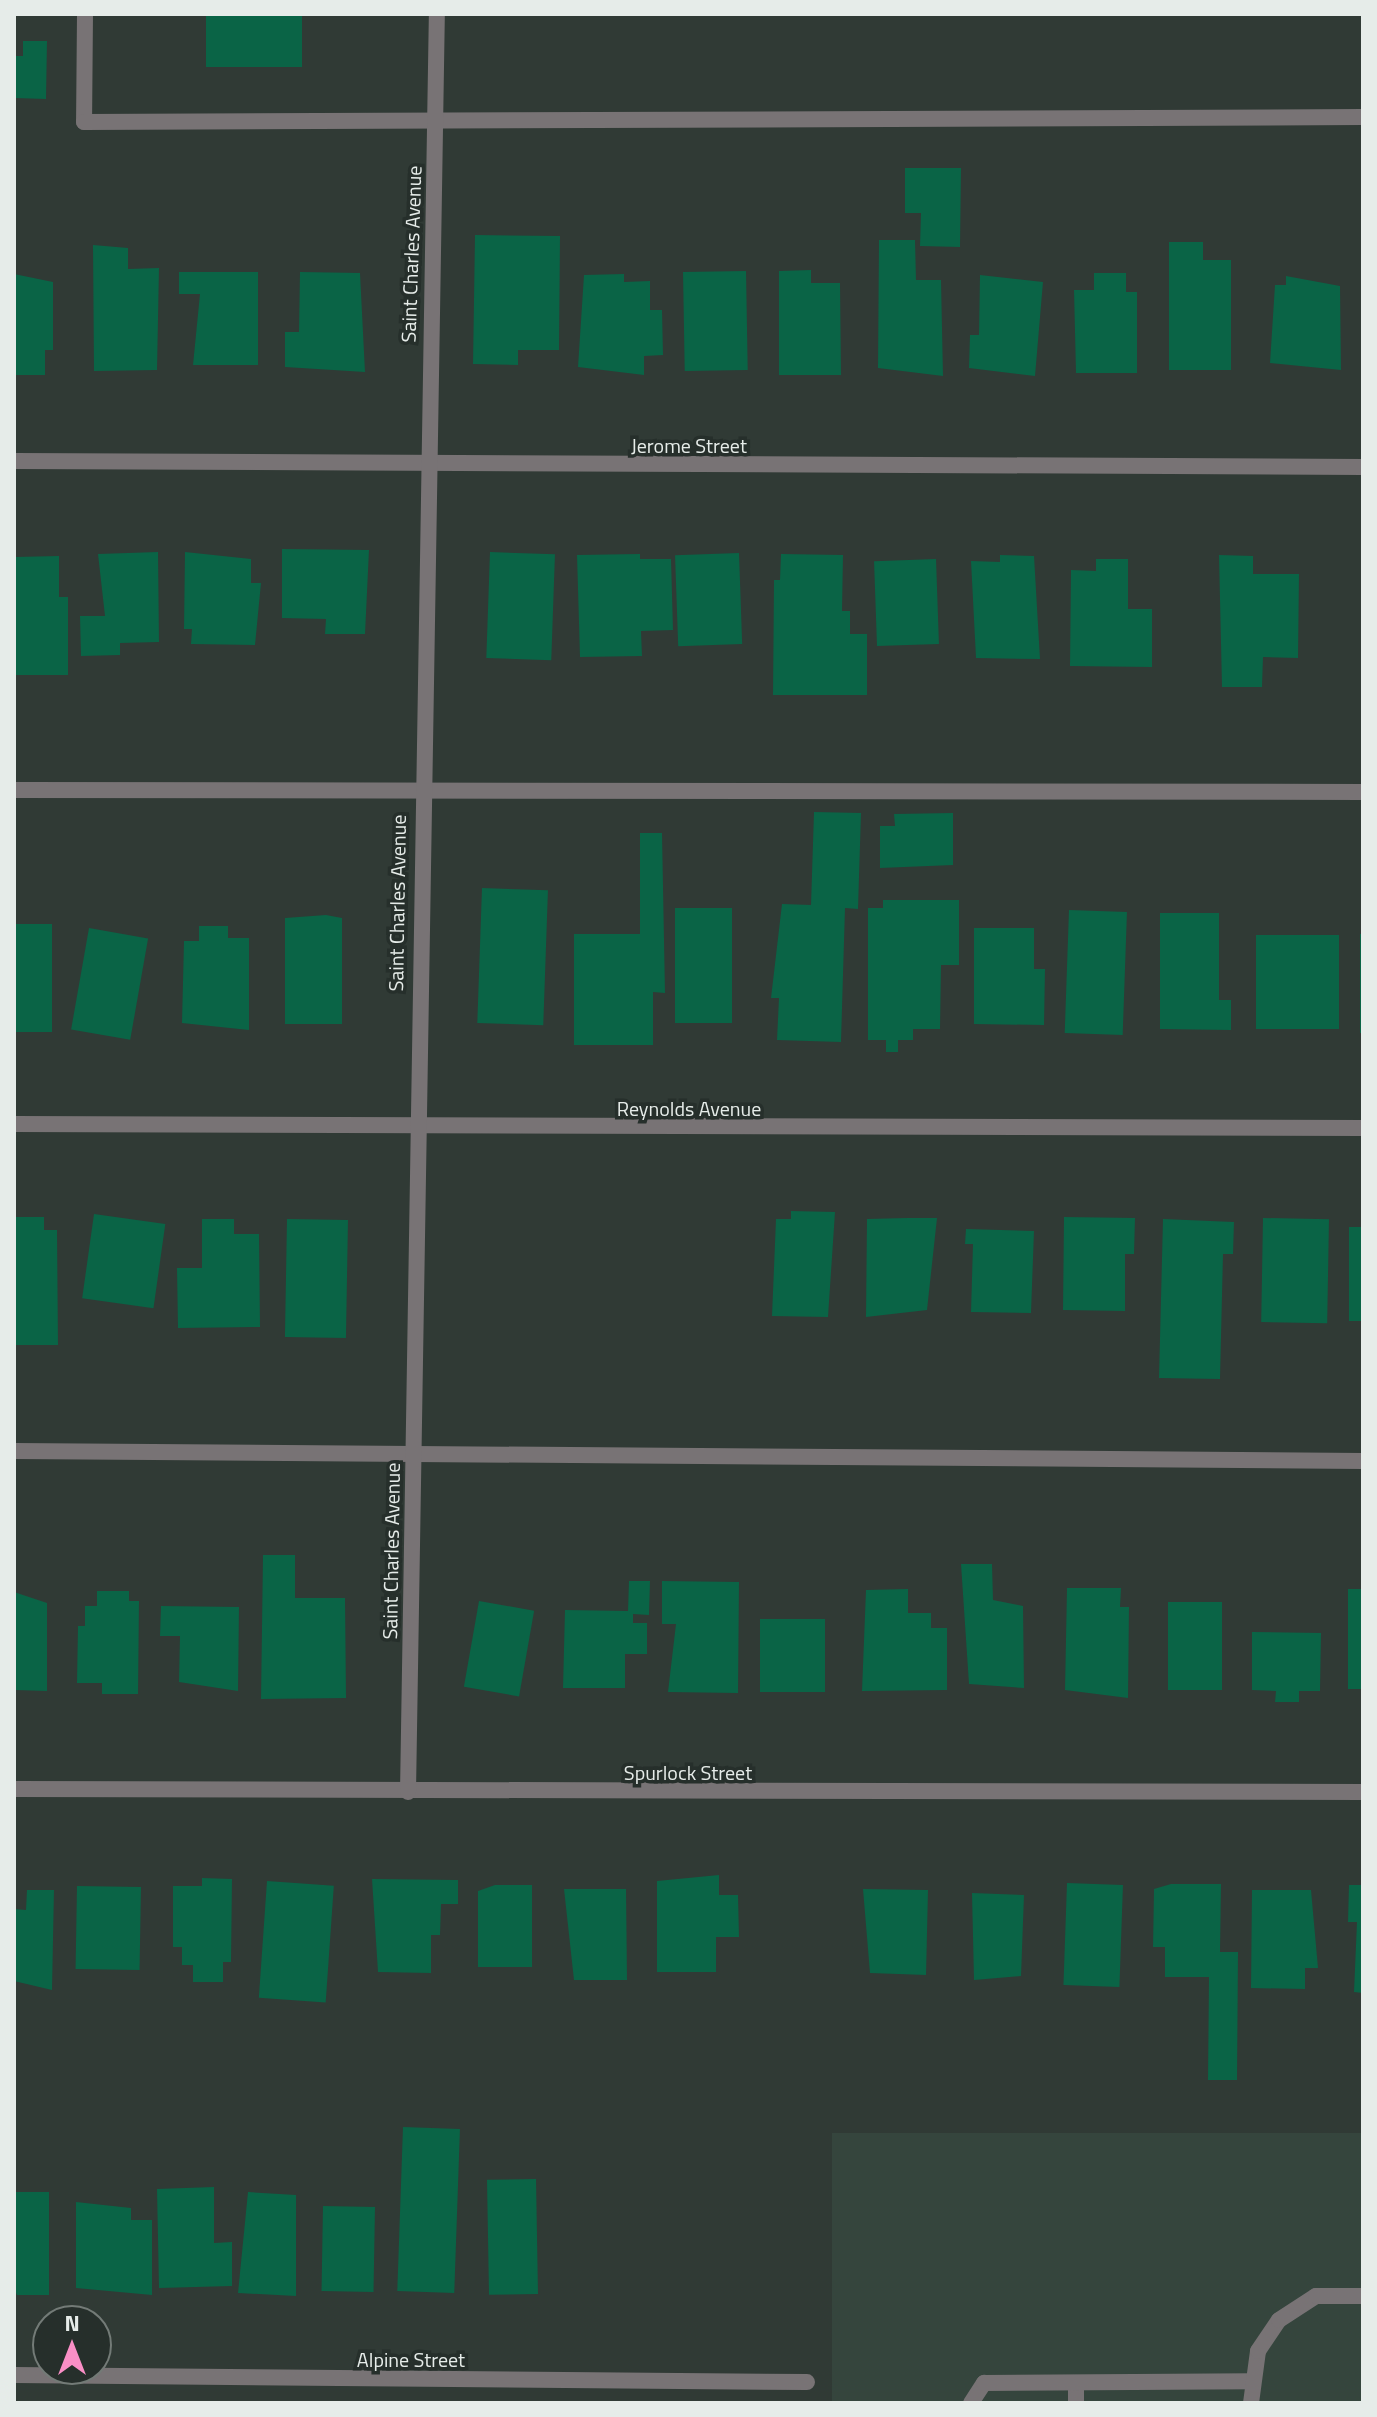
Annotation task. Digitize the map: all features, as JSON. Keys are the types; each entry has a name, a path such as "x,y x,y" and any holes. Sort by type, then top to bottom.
{"street":[{"path":"85,14 84,122 1363,117"},
{"name":"Saint Charles Avenue","path":"408,1792 419,792 437,14"},
{"name":"Jerome Street","path":"14,461 1363,467"},
{"path":"14,790 1363,792"},
{"name":"Reynolds Avenue","path":"14,1124 1363,1128"},
{"path":"14,1451 1363,1461"},
{"name":"Spurlock Street","path":"14,1789 1363,1792"},
{"path":"1251,2403 1251,2381 1258,2351 1279,2320 1316,2296 1363,2296"},
{"name":"Alpine Street","path":"14,2375 807,2382"},
{"path":"971,2403 984,2383 1251,2381"},
{"path":"1076,2383 1076,2403"}],"shaded area":[{"path":"832,2133 1363,2133 1363,2403 832,2403"}],"building":[{"path":"206,14 302,14 302,67 206,67"},
{"path":"23,41 47,41 46,99 14,98 14,56 23,56"},
{"path":"905,168 961,168 960,247 920,246 921,213 905,213"},
{"path":"475,235 560,236 559,350 518,350 518,365 473,364"},
{"path":"879,240 915,240 916,280 941,280 943,376 878,368"},
{"path":"1169,242 1203,242 1203,260 1231,260 1231,370 1169,370"},
{"path":"93,245 128,248 128,269 159,268 157,370 94,371"},
{"path":"811,270 811,283 840,283 841,375 779,375 779,271"},
{"path":"746,271 748,370 685,371 683,272"},
{"path":"179,272 258,272 258,365 193,365 200,294 179,294"},
{"path":"300,272 360,273 365,372 285,367 285,332 299,332"},
{"path":"1094,273 1126,273 1126,292 1137,292 1137,373 1076,373 1074,290 1094,290"},
{"path":"14,274 53,282 53,350 45,350 45,375 14,375"},
{"path":"624,274 624,282 650,281 650,310 662,310 663,355 644,356 644,375 578,367 584,275"},
{"path":"980,275 1043,282 1035,376 969,368 970,335 979,335"},
{"path":"1286,276 1340,286 1341,370 1270,363 1275,285 1286,285"},
{"path":"282,549 369,550 365,634 325,634 326,619 282,618"},
{"path":"158,552 159,642 120,643 120,655 81,656 80,616 105,616 98,554"},
{"path":"185,552 251,559 251,583 261,583 255,645 191,644 192,629 184,629"},
{"path":"490,552 555,554 551,660 486,658"},
{"path":"739,553 742,644 678,646 675,555"},
{"path":"640,554 640,559 671,559 673,630 641,631 642,656 580,657 577,555"},
{"path":"781,554 843,555 842,611 850,611 850,634 867,634 867,695 773,695 774,580 780,580"},
{"path":"1000,555 1034,556 1040,659 976,658 971,561 1000,562"},
{"path":"1219,555 1253,556 1253,574 1299,574 1298,658 1263,657 1262,687 1222,687"},
{"path":"59,556 59,597 68,597 68,675 14,675 15,557"},
{"path":"936,559 939,644 877,646 874,561"},
{"path":"1096,559 1128,559 1128,609 1152,609 1152,667 1070,666 1071,570 1096,571"},
{"path":"814,812 861,813 858,909 845,908 841,1042 777,1040 779,998 771,998 782,904 811,905"},
{"path":"953,813 953,865 880,868 880,826 895,826 894,814"},
{"path":"640,833 662,833 665,993 653,992 653,1045 574,1045 574,934 640,934"},
{"path":"482,888 548,890 543,1025 477,1023"},
{"path":"883,900 959,900 959,965 941,965 940,1029 913,1029 913,1040 898,1040 898,1052 886,1052 886,1040 868,1040 868,908 883,908"},
{"path":"675,908 732,908 732,1023 675,1023"},
{"path":"1069,910 1127,912 1123,1035 1065,1033"},
{"path":"1160,913 1219,913 1219,1000 1231,1000 1231,1030 1160,1029"},
{"path":"326,915 342,918 342,1024 285,1024 285,918"},
{"path":"14,924 52,924 52,1032 14,1032"},
{"path":"199,926 228,926 228,938 249,938 249,1030 182,1023 184,941 199,941"},
{"path":"89,928 148,938 130,1040 71,1029"},
{"path":"974,928 1034,928 1034,969 1045,969 1044,1025 974,1024"},
{"path":"1360,934 1363,934 1363,1033 1360,1033"},
{"path":"1256,935 1339,935 1339,1029 1256,1029"},
{"path":"791,1211 835,1212 828,1317 772,1316 776,1219 791,1219"},
{"path":"94,1214 165,1224 153,1308 82,1298"},
{"path":"14,1217 44,1217 44,1230 57,1230 58,1345 14,1345"},
{"path":"1064,1217 1135,1218 1134,1254 1125,1254 1125,1311 1063,1310"},
{"path":"937,1218 927,1310 866,1317 867,1219"},
{"path":"1263,1218 1329,1219 1327,1323 1261,1322"},
{"path":"202,1219 234,1219 234,1234 259,1234 260,1327 178,1328 177,1268 202,1268"},
{"path":"287,1219 348,1220 346,1338 285,1337"},
{"path":"1163,1219 1234,1222 1233,1254 1223,1254 1220,1379 1159,1378"},
{"path":"1349,1227 1363,1227 1363,1321 1349,1321"},
{"path":"966,1229 1034,1231 1031,1313 971,1312 973,1244 965,1244"},
{"path":"263,1555 295,1555 295,1598 345,1598 346,1698 261,1699"},
{"path":"961,1564 992,1564 993,1600 1023,1606 1024,1688 969,1684"},
{"path":"629,1581 650,1581 649,1615 633,1614 633,1623 647,1623 647,1654 625,1654 625,1688 563,1688 565,1610 628,1611"},
{"path":"662,1581 739,1582 738,1693 668,1692 676,1624 662,1624"},
{"path":"1067,1588 1121,1588 1120,1607 1129,1607 1128,1698 1065,1690"},
{"path":"908,1589 908,1613 931,1613 931,1628 947,1628 947,1690 862,1691 866,1590"},
{"path":"1348,1589 1363,1589 1363,1689 1348,1689"},
{"path":"97,1591 129,1591 129,1601 139,1601 138,1694 102,1694 102,1683 77,1683 78,1626 85,1626 85,1606 97,1606"},
{"path":"14,1592 47,1603 47,1691 15,1690"},
{"path":"479,1601 534,1611 519,1696 464,1687"},
{"path":"1168,1602 1222,1602 1222,1690 1168,1690"},
{"path":"161,1606 239,1607 238,1691 179,1682 180,1636 160,1636"},
{"path":"760,1619 825,1619 825,1692 760,1692"},
{"path":"1252,1632 1321,1633 1320,1691 1299,1691 1299,1702 1275,1702 1276,1691 1252,1690"},
{"path":"719,1875 719,1895 738,1895 739,1937 716,1937 716,1972 657,1972 657,1881"},
{"path":"202,1878 232,1879 231,1962 223,1962 223,1982 193,1982 193,1965 182,1965 182,1947 173,1947 173,1886 202,1886"},
{"path":"372,1879 458,1880 458,1904 441,1904 440,1935 431,1935 431,1973 378,1972"},
{"path":"267,1881 334,1886 326,2002 259,1998"},
{"path":"1067,1883 1123,1885 1119,1987 1063,1985"},
{"path":"1171,1884 1221,1884 1220,1952 1238,1952 1237,2080 1208,2080 1209,1977 1165,1977 1165,1947 1153,1947 1154,1889"},
{"path":"495,1885 532,1885 532,1967 478,1967 478,1891"},
{"path":"1349,1885 1363,1885 1363,1993 1354,1992 1357,1922 1348,1922"},
{"path":"77,1886 141,1887 140,1970 76,1969"},
{"path":"564,1889 626,1889 627,1980 574,1980"},
{"path":"863,1889 928,1890 926,1975 870,1973"},
{"path":"27,1890 54,1890 52,1990 14,1981 14,1909 26,1910"},
{"path":"1252,1890 1311,1890 1318,1968 1305,1968 1305,1989 1251,1988"},
{"path":"972,1893 1024,1895 1021,1976 974,1980"},
{"path":"403,2127 460,2129 454,2293 397,2291"},
{"path":"536,2179 538,2294 489,2295 487,2180"},
{"path":"214,2187 214,2243 232,2242 232,2286 159,2288 157,2189"},
{"path":"14,2192 49,2192 49,2295 17,2295 14,2288"},
{"path":"248,2192 296,2195 296,2296 238,2293"},
{"path":"76,2202 131,2208 131,2220 152,2220 152,2295 76,2288"},
{"path":"323,2206 375,2207 374,2292 322,2291"}]}
